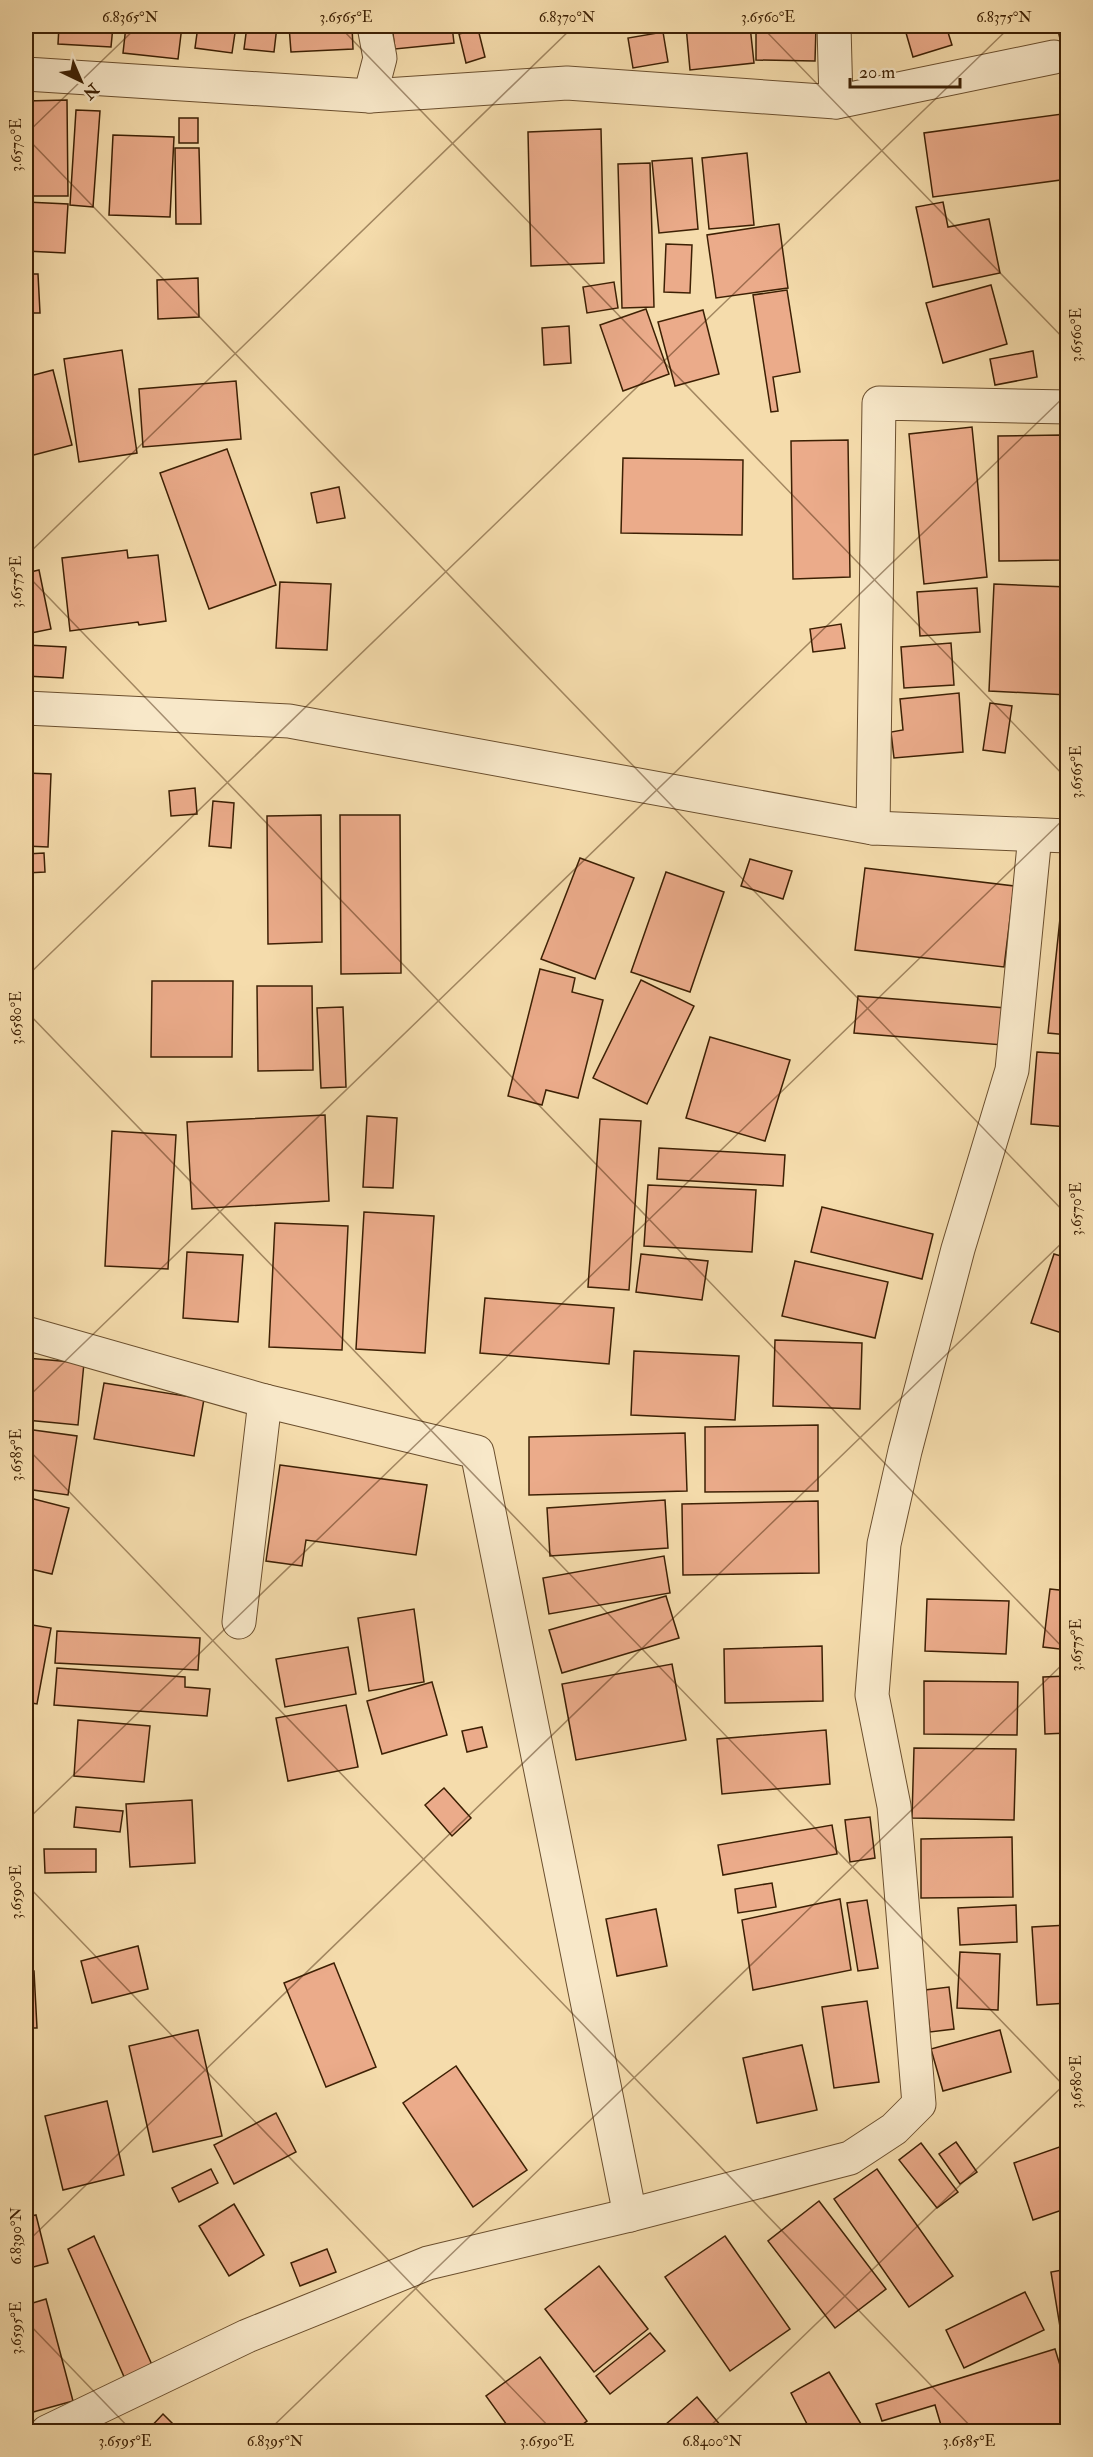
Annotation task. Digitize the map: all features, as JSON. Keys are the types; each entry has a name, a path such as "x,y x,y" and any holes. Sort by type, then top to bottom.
{"street":[{"path":"370,96 380,58 374,26"},
{"path":"834,26 836,102"},
{"path":"26,74 370,96 567,83 836,102 1054,57"},
{"path":"873,828 879,403 1068,407"},
{"path":"26,708 289,721 873,828 1068,837"},
{"path":"47,2432 247,2336 428,2263 630,2215 850,2158 894,2129 919,2104 894,1806 872,1695 884,1544 905,1451 958,1249 1012,1071 1035,835"},
{"path":"26,1333 265,1401 477,1452 630,2215"},
{"path":"239,1622 265,1401"}],"building":[{"path":"59,26 113,26 111,47 58,44"},
{"path":"126,26 182,26 178,59 123,53"},
{"path":"198,26 236,26 232,53 195,48"},
{"path":"247,26 277,26 274,52 244,49"},
{"path":"289,26 352,26 353,49 291,52"},
{"path":"392,26 452,26 454,43 395,49"},
{"path":"686,26 750,26 754,63 690,70"},
{"path":"756,26 816,26 815,61 756,60"},
{"path":"904,26 946,26 952,45 913,57"},
{"path":"1057,26 1068,26 1068,41 1061,43"},
{"path":"478,29 485,57 466,63 459,34"},
{"path":"663,32 668,62 633,68 628,38"},
{"path":"67,100 68,196 26,196 26,101"},
{"path":"76,110 100,111 93,207 70,205"},
{"path":"1062,114 1068,154 1068,179 933,197 924,133"},
{"path":"179,118 198,118 198,143 179,143"},
{"path":"601,129 604,263 531,266 528,132"},
{"path":"113,135 174,137 170,217 109,215"},
{"path":"175,148 199,148 201,224 176,224"},
{"path":"747,153 754,225 709,229 702,158"},
{"path":"692,158 698,229 659,233 652,161"},
{"path":"650,163 654,307 622,308 618,164"},
{"path":"26,202 68,204 65,253 26,251"},
{"path":"943,202 948,227 989,219 1000,273 933,287 916,207"},
{"path":"779,224 788,288 716,298 707,235"},
{"path":"666,244 692,245 690,293 664,292"},
{"path":"26,274 38,274 40,313 26,313"},
{"path":"198,278 199,317 158,319 157,280"},
{"path":"614,282 618,308 587,313 583,287"},
{"path":"991,285 1007,344 943,363 926,303"},
{"path":"787,290 800,372 773,377 778,411 771,412 753,295"},
{"path":"646,309 669,374 623,391 600,325"},
{"path":"703,310 719,374 675,386 658,322"},
{"path":"569,326 571,363 544,365 542,328"},
{"path":"1068,349 1068,377 1064,378 1060,351"},
{"path":"122,350 137,453 79,462 64,359"},
{"path":"1033,351 1037,377 995,385 990,359"},
{"path":"53,370 72,445 26,457 26,377"},
{"path":"236,381 241,439 143,447 139,389"},
{"path":"972,427 987,577 924,584 909,434"},
{"path":"1060,435 1060,560 999,561 998,436"},
{"path":"848,440 850,577 793,579 791,441"},
{"path":"227,449 276,585 209,609 160,473"},
{"path":"623,458 743,460 742,535 621,533"},
{"path":"339,487 345,518 317,523 311,493"},
{"path":"127,550 128,558 158,555 166,621 139,625 138,622 70,631 62,558"},
{"path":"39,570 51,629 26,634 26,573"},
{"path":"280,582 331,584 327,650 276,648"},
{"path":"994,584 1068,587 1068,695 989,691"},
{"path":"977,588 980,632 920,636 917,592"},
{"path":"841,624 845,648 813,652 810,629"},
{"path":"951,643 954,685 904,688 901,647"},
{"path":"26,645 66,647 63,678 26,676"},
{"path":"959,693 963,752 894,758 891,732 903,730 900,699"},
{"path":"990,703 1012,706 1005,753 983,750"},
{"path":"26,773 51,774 48,847 26,846"},
{"path":"195,788 197,814 171,816 169,791"},
{"path":"213,801 234,803 231,848 209,846"},
{"path":"321,815 322,942 268,944 267,816"},
{"path":"340,815 400,815 401,973 341,974"},
{"path":"44,853 45,872 26,873 26,854"},
{"path":"580,858 634,878 595,979 541,959"},
{"path":"750,859 792,871 783,899 741,886"},
{"path":"865,868 1014,886 1004,967 855,950"},
{"path":"666,872 724,892 690,992 631,972"},
{"path":"1063,890 1068,891 1068,1035 1048,1033"},
{"path":"540,969 575,978 572,992 603,1000 578,1098 546,1090 542,1105 508,1096"},
{"path":"641,980 694,1006 647,1104 593,1078"},
{"path":"152,981 233,981 232,1057 151,1057"},
{"path":"257,986 312,986 313,1070 258,1071"},
{"path":"858,996 1006,1008 1003,1045 854,1033"},
{"path":"343,1007 346,1087 321,1088 317,1008"},
{"path":"710,1037 790,1060 765,1141 686,1118"},
{"path":"1037,1052 1068,1054 1068,1127 1031,1124"},
{"path":"325,1115 329,1201 192,1209 187,1122"},
{"path":"367,1116 397,1118 393,1188 363,1187"},
{"path":"600,1119 641,1121 629,1290 588,1287"},
{"path":"112,1131 176,1135 168,1269 105,1266"},
{"path":"659,1148 785,1155 783,1186 657,1179"},
{"path":"648,1185 756,1190 752,1252 644,1246"},
{"path":"822,1207 933,1234 922,1279 811,1252"},
{"path":"364,1212 434,1216 425,1353 356,1349"},
{"path":"275,1223 348,1226 342,1350 269,1347"},
{"path":"187,1252 243,1255 238,1322 183,1318"},
{"path":"641,1254 708,1261 702,1300 636,1292"},
{"path":"1054,1254 1068,1258 1068,1335 1031,1323"},
{"path":"795,1261 888,1282 875,1338 782,1316"},
{"path":"485,1298 614,1308 609,1364 480,1353"},
{"path":"775,1340 862,1343 860,1409 773,1406"},
{"path":"634,1351 739,1356 735,1420 631,1415"},
{"path":"26,1358 84,1363 78,1425 26,1420"},
{"path":"104,1383 204,1399 194,1456 94,1439"},
{"path":"818,1425 818,1491 705,1492 705,1427"},
{"path":"26,1429 77,1436 68,1495 26,1489"},
{"path":"685,1433 687,1491 529,1495 529,1437"},
{"path":"280,1465 427,1485 416,1555 306,1540 302,1566 266,1561"},
{"path":"26,1497 69,1508 52,1574 26,1568"},
{"path":"665,1500 668,1548 550,1556 547,1508"},
{"path":"818,1501 819,1573 683,1575 682,1504"},
{"path":"664,1556 670,1593 549,1614 543,1578"},
{"path":"1050,1589 1068,1591 1068,1650 1043,1647"},
{"path":"666,1596 679,1638 562,1673 549,1630"},
{"path":"927,1599 1009,1601 1006,1654 925,1651"},
{"path":"414,1609 424,1682 369,1691 358,1618"},
{"path":"26,1624 51,1628 37,1704 26,1702"},
{"path":"57,1631 200,1638 198,1670 55,1663"},
{"path":"822,1646 823,1701 725,1703 724,1649"},
{"path":"348,1647 356,1694 285,1707 276,1659"},
{"path":"672,1664 686,1740 576,1760 562,1684"},
{"path":"57,1668 185,1677 185,1687 210,1689 207,1716 54,1705"},
{"path":"1068,1676 1068,1733 1045,1734 1043,1677"},
{"path":"924,1681 1018,1682 1017,1735 924,1734"},
{"path":"432,1682 447,1735 382,1754 367,1701"},
{"path":"346,1705 358,1767 288,1781 276,1718"},
{"path":"78,1720 150,1726 144,1782 74,1776"},
{"path":"482,1727 487,1747 467,1752 462,1731"},
{"path":"826,1730 830,1784 722,1794 717,1739"},
{"path":"914,1748 1016,1749 1014,1820 912,1818"},
{"path":"444,1788 471,1818 452,1836 425,1805"},
{"path":"26,1791 33,1794 26,1816"},
{"path":"192,1800 195,1863 130,1867 126,1804"},
{"path":"76,1807 123,1811 120,1832 74,1827"},
{"path":"870,1817 875,1858 850,1862 845,1820"},
{"path":"832,1825 837,1854 723,1875 718,1845"},
{"path":"1012,1837 1013,1897 921,1898 921,1839"},
{"path":"44,1849 96,1849 96,1872 45,1873"},
{"path":"772,1883 776,1907 738,1913 735,1889"},
{"path":"840,1899 851,1970 753,1990 742,1920"},
{"path":"867,1900 878,1968 858,1971 847,1903"},
{"path":"1016,1905 1017,1942 960,1945 958,1908"},
{"path":"656,1909 667,1966 617,1976 606,1919"},
{"path":"1068,1925 1068,2003 1037,2005 1032,1927"},
{"path":"138,1946 148,1989 92,2003 81,1961"},
{"path":"960,1952 1000,1954 998,2010 957,2008"},
{"path":"334,1963 376,2067 326,2087 284,1983"},
{"path":"34,1971 37,2028 26,2028 26,1972"},
{"path":"949,1987 954,2029 930,2032 925,1990"},
{"path":"867,2001 879,2082 834,2088 822,2007"},
{"path":"198,2030 222,2136 153,2152 129,2046"},
{"path":"1000,2030 1011,2072 943,2091 931,2049"},
{"path":"802,2045 817,2110 757,2123 743,2058"},
{"path":"456,2066 527,2170 473,2207 403,2103"},
{"path":"107,2101 124,2175 63,2190 45,2116"},
{"path":"276,2113 296,2152 234,2184 214,2145"},
{"path":"956,2142 977,2172 960,2184 939,2154"},
{"path":"921,2143 958,2192 937,2208 899,2160"},
{"path":"1068,2144 1068,2208 1033,2220 1014,2163"},
{"path":"211,2169 218,2183 179,2202 172,2188"},
{"path":"877,2169 953,2276 909,2307 834,2199"},
{"path":"819,2201 886,2289 835,2328 768,2241"},
{"path":"234,2204 264,2255 229,2276 199,2226"},
{"path":"36,2215 48,2263 26,2269 26,2217"},
{"path":"94,2236 153,2367 125,2379 68,2249"},
{"path":"725,2236 790,2329 730,2371 665,2277"},
{"path":"327,2249 336,2272 300,2286 291,2263"},
{"path":"599,2266 648,2329 594,2372 545,2309"},
{"path":"1068,2269 1068,2338 1062,2339 1051,2272"},
{"path":"1025,2292 1044,2330 964,2368 946,2330"},
{"path":"46,2299 73,2401 26,2414 26,2305"},
{"path":"650,2333 665,2351 610,2394 596,2376"},
{"path":"1055,2349 1068,2391 1068,2432 943,2432 935,2405 882,2421 876,2404"},
{"path":"540,2357 587,2421 573,2432 512,2432 486,2396"},
{"path":"829,2372 866,2432 793,2432 807,2424 791,2393"},
{"path":"697,2397 726,2432 657,2432"},
{"path":"163,2414 181,2432 146,2432"}]}
